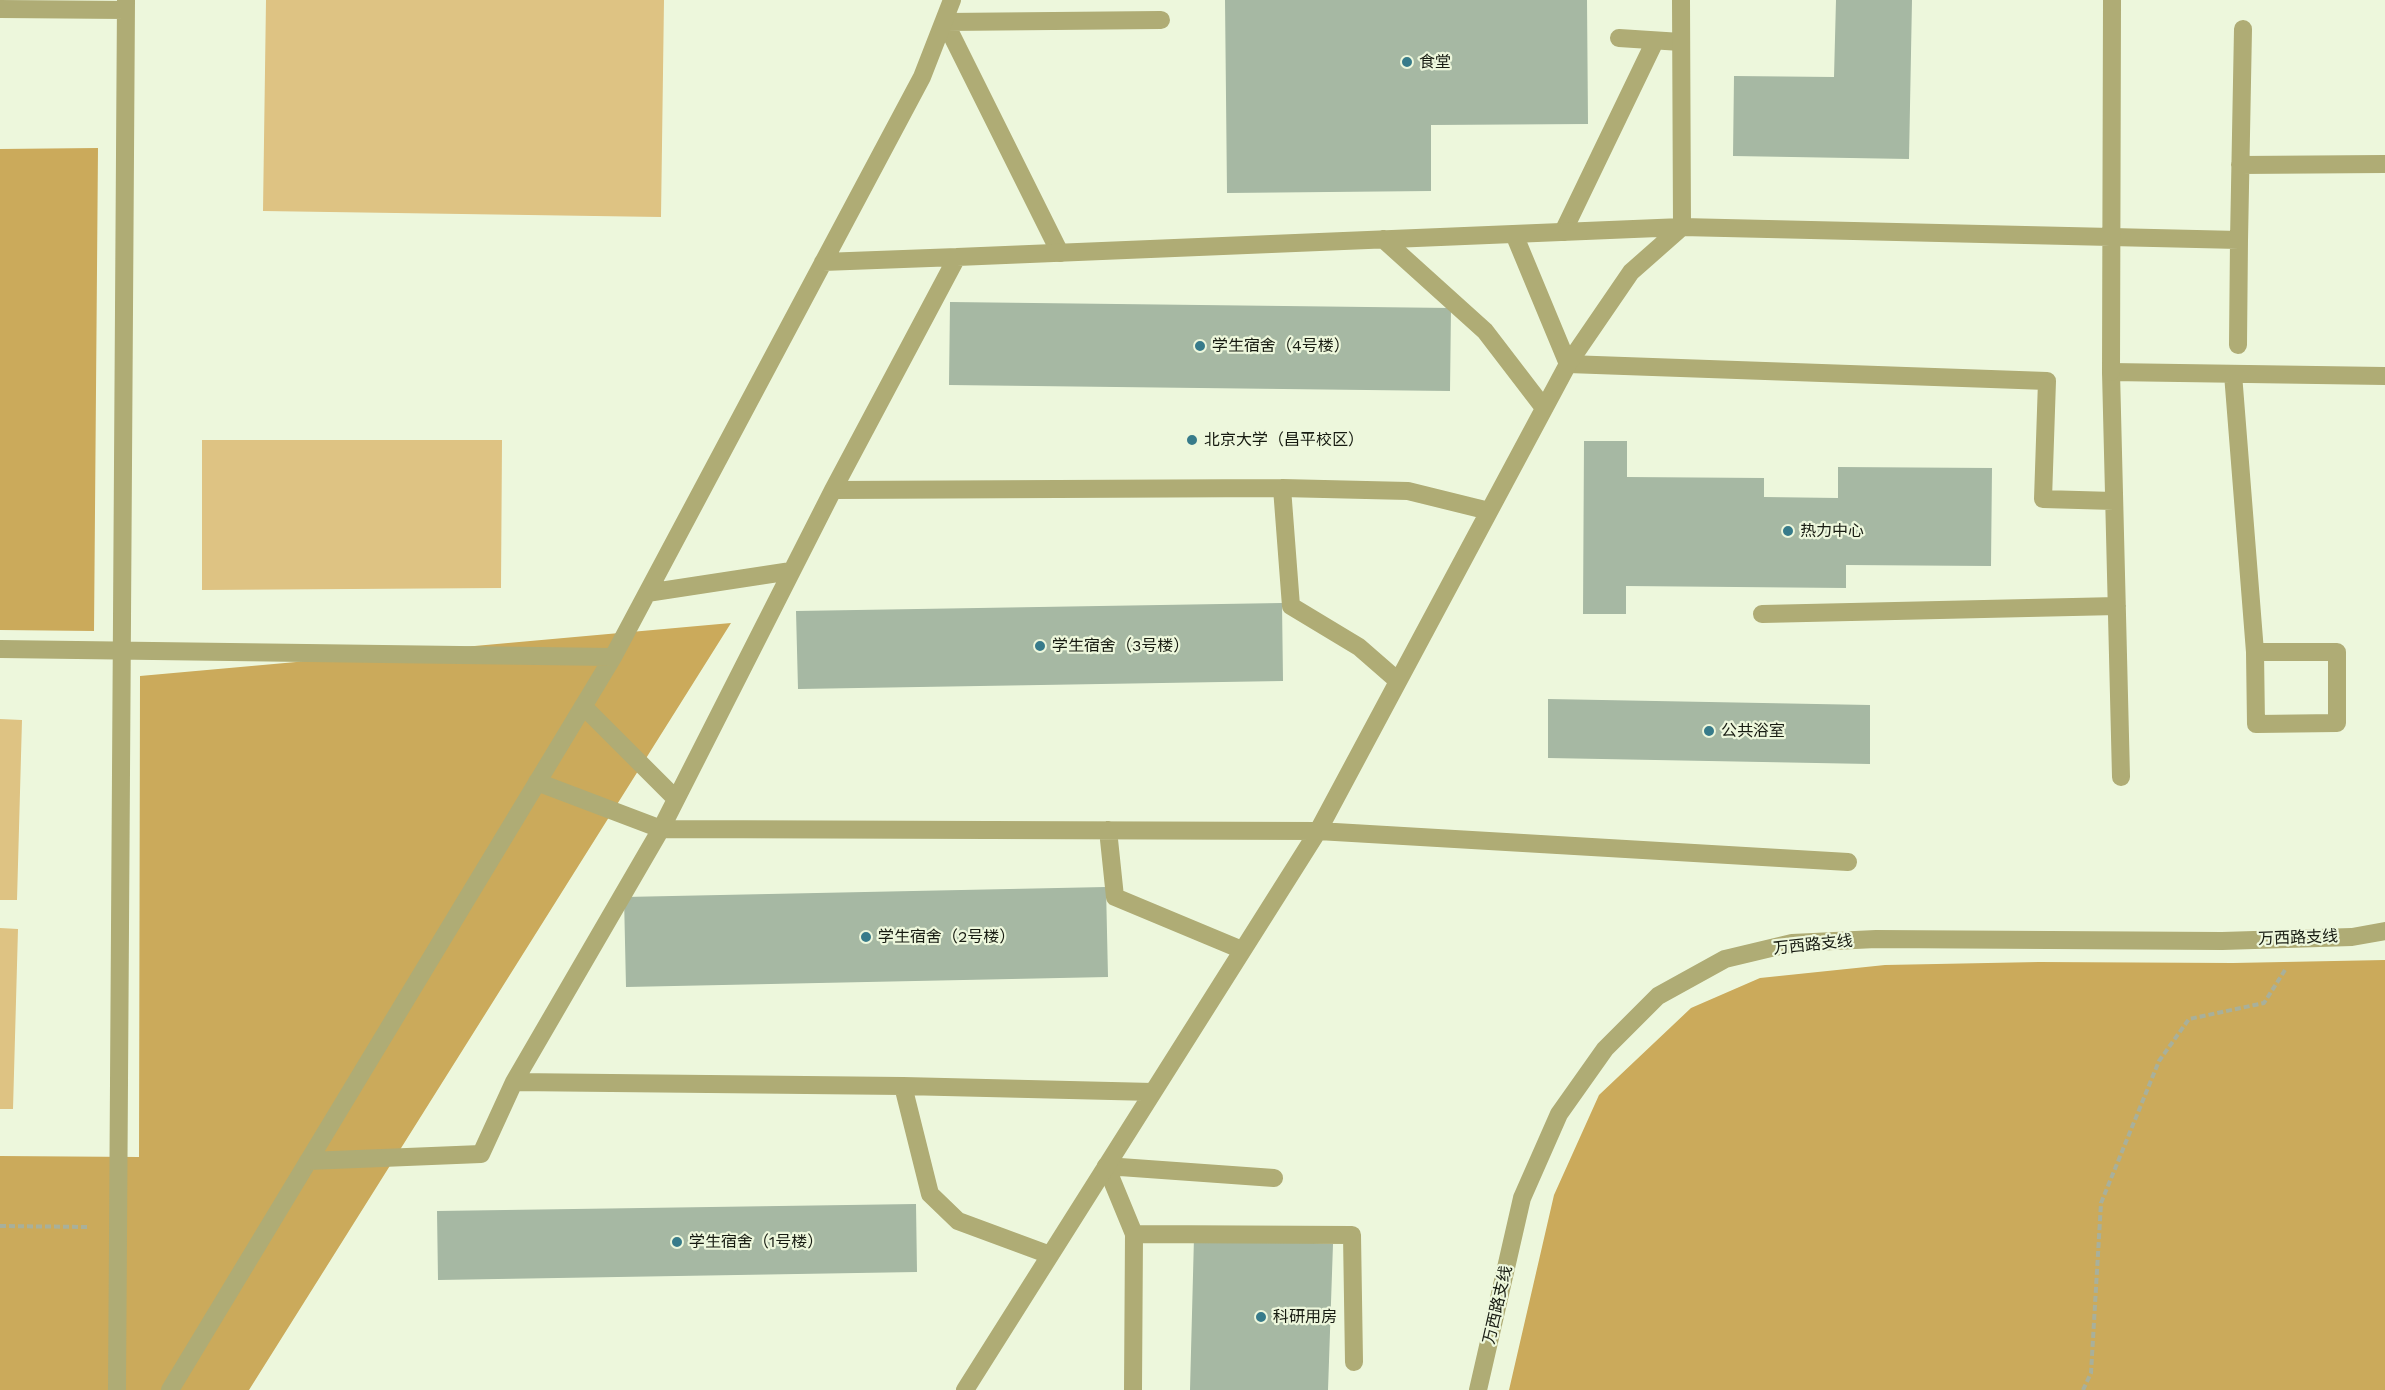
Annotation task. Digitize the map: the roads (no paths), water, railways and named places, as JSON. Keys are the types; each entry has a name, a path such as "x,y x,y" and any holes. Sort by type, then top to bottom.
{"street":[{"path":"170,1390 613,657 922,77 952,0"},
{"path":"965,1390 1318,831 1568,364 1631,272 1682,227 1681,0"},
{"path":"2112,0 2111,372 2121,777"},
{"path":"0,9 126,5 117,1390"},
{"path":"945,22 1161,20"},
{"path":"945,22 1060,253"},
{"path":"2238,345 2243,29"},
{"path":"1619,38 1681,42"},
{"path":"1563,232 1655,41"},
{"path":"2240,165 2385,164"},
{"path":"823,262 1682,227 2239,240"},
{"path":"1514,234 1568,364"},
{"path":"1383,239 1485,331 1544,408"},
{"path":"308,1161 481,1154 514,1082 661,829 791,571 957,257"},
{"path":"1568,364 2047,381 2043,499 2114,501"},
{"path":"2111,372 2385,376"},
{"path":"2233,374 2255,652 2256,724 2337,723 2337,652 2255,652"},
{"path":"833,490 1282,488 1408,491 1489,511"},
{"path":"1282,488 1291,606 1359,647 1398,681"},
{"path":"647,593 791,571"},
{"path":"1762,614 2117,606"},
{"path":"0,650 613,657"},
{"path":"583,706 675,799"},
{"path":"537,782 661,829 1318,831 1848,862"},
{"path":"1108,830 1115,897 1242,950"},
{"name":"万西路支线","path":"1478,1390 1522,1198 1559,1114 1605,1049 1658,996 1725,959 1792,943 1876,939 2222,940 2352,937 2385,931"},
{"path":"514,1082 903,1086 1153,1092"},
{"path":"903,1086 930,1194 958,1221 1050,1255"},
{"path":"1107,1166 1275,1178"},
{"path":"1107,1166 1134,1234 1133,1390"},
{"path":"1134,1234 1352,1235 1354,1362"}],"place":[{"name":"食堂","path":"1407,62"},
{"name":"学生宿舍（4号楼）","path":"1200,346"},
{"name":"北京大学（昌平校区）","path":"1192,440"},
{"name":"热力中心","path":"1788,531"},
{"name":"学生宿舍（3号楼）","path":"1040,646"},
{"name":"公共浴室","path":"1709,731"},
{"name":"学生宿舍（2号楼）","path":"866,937"},
{"name":"学生宿舍（1号楼）","path":"677,1242"},
{"name":"科研用房","path":"1261,1317"}]}
